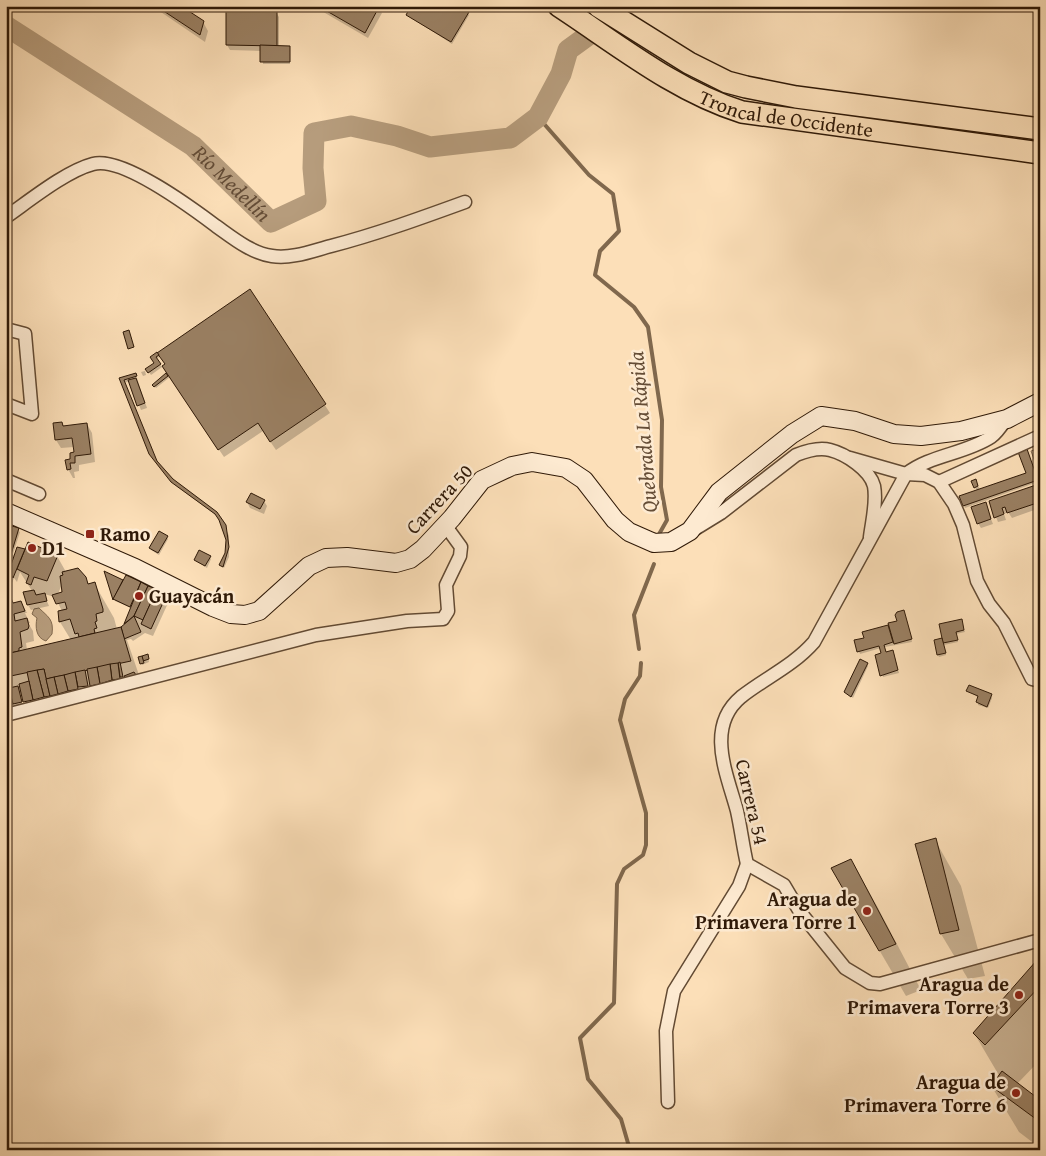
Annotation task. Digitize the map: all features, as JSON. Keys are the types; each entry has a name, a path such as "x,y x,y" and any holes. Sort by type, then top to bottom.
{"highway":[{"name":"Troncal de Occidente","path":"559,6 695,93 742,112 1040,153"},
{"name":"Troncal de Occidente","path":"598,6 689,63 727,82 768,92 1040,129"}],"main road":[{"name":"Carrera 50","path":"6,512 127,564 213,607 231,614 245,615 258,611 271,602 309,566 326,558 347,557 396,563 410,559 423,549 445,525 482,480 512,466 532,462 566,468 584,480 615,520 629,532 654,543 670,542 690,531 719,492 798,429 821,416 854,421 894,434 921,436 961,431 1007,418 1040,402"}],"street":[{"path":"6,217 55,183 94,163 122,167 160,188 258,253 288,257 372,235 465,202"},
{"path":"6,329 25,334 32,414 6,404"},
{"path":"906,474 915,467 968,448 992,436 1007,418"},
{"path":"939,482 1040,436"},
{"name":"Carrera 54","path":"690,531 721,513 796,455 811,450 830,449 850,458 862,469 873,484 874,500 869,544"},
{"path":"850,458 906,474 925,475 939,482 954,504 964,525 977,581 1036,680"},
{"name":"Carrera 54","path":"906,474 814,642 801,657 740,698 729,710 723,724 721,740 725,776 737,812 747,864 784,885 800,912 845,968 870,982 880,984 1040,940"},
{"path":"6,480 39,494"},
{"path":"6,715 316,635 398,622 443,620 448,611 446,585 460,556 460,548 445,525"},
{"path":"668,1102 666,1031 674,991 739,886 747,864"}],"shaded area":[{"path":"1040,448 1040,476 1031,451"},
{"path":"39,608 50,619 52,625 52,634 46,641 38,635 36,628 37,618 32,614 34,609"}],"building":[{"path":"156,6 181,6 204,21 200,35"},
{"path":"318,6 378,6 379,7 365,33"},
{"path":"411,6 460,6 469,12 451,42 406,15"},
{"path":"226,10 277,10 277,46 226,45"},
{"path":"260,45 290,46 290,62 260,62"},
{"path":"250,289 326,404 270,442 258,423 218,450 162,366 165,364 157,353"},
{"path":"129,330 134,347 128,349 123,332"},
{"path":"157,352 159,355 156,357 161,364 148,373 145,369 154,363 150,357"},
{"path":"136,373 137,376 124,380 157,461 173,479 217,512 226,525 229,547 223,567 219,565 225,553 226,540 219,520 215,514 171,482 149,454 119,378"},
{"path":"166,373 168,376 154,387 152,385"},
{"path":"136,378 145,403 137,406 128,380"},
{"path":"62,422 63,426 87,423 91,454 75,456 75,463 70,463 71,469 67,470 65,460 70,459 70,453 74,452 72,438 55,440 53,423"},
{"path":"1027,449 1038,480 963,506 959,496 1026,473 1018,452"},
{"path":"976,479 978,486 974,488 971,481"},
{"path":"1039,484 1040,502 1007,513 1005,507 1002,508 1004,514 994,518 989,501"},
{"path":"251,493 265,500 260,509 246,502"},
{"path":"986,502 991,519 977,524 971,507"},
{"path":"12,526 19,528 12,551 6,549"},
{"path":"6,527 11,528 6,544"},
{"path":"159,531 168,536 158,553 149,548"},
{"path":"28,542 58,555 47,581 34,577 31,585 26,583 29,575 17,569"},
{"path":"17,547 25,549 13,578 9,571"},
{"path":"6,549 12,551 6,571"},
{"path":"199,550 211,556 205,566 194,560"},
{"path":"78,568 86,577 88,584 95,582 103,609 103,612 96,614 97,621 95,622 97,628 94,629 95,633 79,637 78,633 75,634 70,619 59,622 58,611 67,609 65,602 56,604 52,595 62,592 60,576 63,575 62,572"},
{"path":"104,571 123,580 113,600"},
{"path":"126,575 141,582 130,607 113,599"},
{"name":"Guayacán","path":"141,582 148,586 134,616 124,624"},
{"path":"148,586 157,589 143,620 134,616"},
{"path":"7,588 13,603 21,601 25,611 14,614 15,621 27,618 29,626 28,629 20,632 22,647 19,648 19,651 6,654"},
{"path":"157,589 167,594 151,629 141,624"},
{"path":"34,590 36,595 45,593 47,601 27,605 23,592"},
{"path":"904,610 912,639 894,644 888,623 897,621 895,615 897,612"},
{"path":"134,616 141,632 124,639 121,627"},
{"path":"962,619 964,630 956,632 958,640 943,643 939,624"},
{"path":"888,625 893,642 884,645 886,652 893,650 898,670 880,676 875,655 881,653 879,646 857,652 854,640 864,638 862,632"},
{"path":"121,627 131,661 46,679 44,669 6,677 6,654"},
{"path":"942,638 946,653 937,655 934,640"},
{"path":"148,654 149,659 143,661 142,656"},
{"path":"142,656 144,663 140,664 138,657"},
{"path":"860,659 868,663 851,697 844,692"},
{"path":"120,662 123,677 120,677 118,663"},
{"path":"118,663 120,679 112,680 110,664"},
{"path":"110,664 112,680 100,684 97,667"},
{"path":"97,667 100,684 90,686 87,669"},
{"path":"44,669 50,696 44,697 37,670"},
{"path":"37,670 44,697 33,700 27,672"},
{"path":"85,670 88,686 78,687 75,672"},
{"path":"75,672 78,689 68,691 64,675"},
{"path":"134,672 136,675 126,679 124,676"},
{"path":"64,675 68,691 58,694 54,677"},
{"path":"6,677 13,704 8,705 6,702"},
{"path":"54,677 58,694 50,696 46,679"},
{"path":"29,681 33,700 23,702 19,684"},
{"path":"969,685 992,694 987,707 976,702 978,696 966,691"},
{"path":"18,686 22,702 13,704 9,688"},
{"path":"936,838 959,930 940,934 915,844"},
{"name":"Aragua de Primavera Torre 1","path":"851,859 896,944 879,951 831,868"},
{"name":"Aragua de Primavera Torre 3","path":"1037,960 1040,963 1040,986 985,1045 973,1033"},
{"name":"Aragua de Primavera Torre 6","path":"1002,1071 1040,1100 1040,1122 991,1086"}],"waterway":[{"name":"Río Medellín","path":"6,26 193,146 271,222 316,201 313,168 314,133 351,126 397,136 430,147 510,138 538,117 561,74 568,50 590,34 616,6"},
{"name":"Quebrada La Rápida","path":"538,117 589,175 613,194 619,231 600,251 595,275 634,307 648,327 662,420 661,487 667,520 658,536"},
{"name":"Quebrada La Rápida","path":"639,649 634,615 654,564"},
{"name":"Quebrada La Rápida","path":"630,1150 621,1119 588,1079 580,1038 614,1003 617,884 624,869 643,855 646,845 646,813 620,720 625,699 640,676 641,663"}],"place":[{"name":"Ramo","path":"90,534"},
{"name":"D1","path":"32,548"},
{"name":"Guayacán","path":"139,596"},
{"name":"Aragua de Primavera Torre 1","path":"867,911"},
{"name":"Aragua de Primavera Torre 3","path":"1019,995"},
{"name":"Aragua de Primavera Torre 6","path":"1016,1093"}]}
